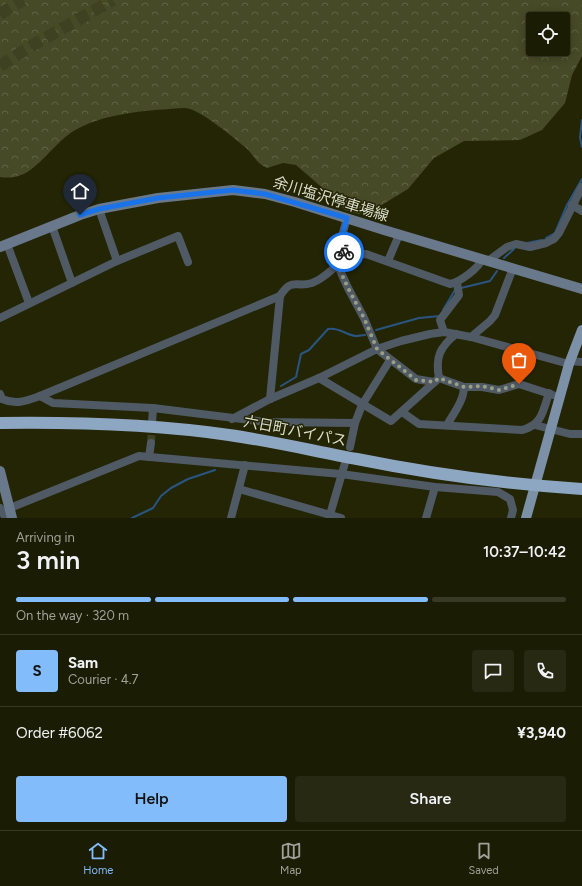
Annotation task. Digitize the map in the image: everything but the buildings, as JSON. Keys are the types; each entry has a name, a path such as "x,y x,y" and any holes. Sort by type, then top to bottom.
{"highway":[{"name":"六日町バイパス","path":"0,423 71,422 177,428 289,445 358,460 472,478 582,489"}],"main road":[{"name":"余川塩沢停車場線","path":"3,245 99,209 158,198 233,190 265,194 582,289"},
{"path":"526,518 570,363 582,330"},
{"path":"0,471 8,513"}],"street":[{"path":"270,399 280,296 285,287 292,284 311,283 323,278 338,266 345,258 366,254 445,283 457,283 485,260 507,248 516,244 530,247 546,243 554,239 560,233 572,205 582,187"},
{"path":"572,205 582,211"},
{"path":"99,209 117,261"},
{"path":"345,258 342,236 347,218"},
{"path":"52,226 72,283"},
{"path":"388,261 399,235"},
{"path":"0,318 117,261 178,236 188,262"},
{"path":"3,245 29,303"},
{"path":"338,266 364,318 377,349 416,380 436,380 464,387 482,386 499,390 519,384 561,398"},
{"path":"471,337 495,315 513,268"},
{"path":"444,332 440,320 458,295 457,283"},
{"path":"0,394 2,399 11,402 27,400 40,396 280,296"},
{"path":"232,419 270,399 319,378 377,349 401,341 444,332 471,337 570,363 582,362"},
{"path":"319,378 391,421 436,380 440,353 444,344 456,334"},
{"path":"350,446 355,423 362,405 390,360"},
{"path":"447,424 459,404 464,392 464,387"},
{"path":"402,412 419,424 447,424 522,430 535,425 542,416 549,393"},
{"path":"40,396 53,403 153,408 232,419 266,422 355,423"},
{"path":"152,423 153,408"},
{"path":"535,425 570,434 582,434"},
{"path":"149,456 151,443"},
{"path":"8,513 139,456 149,456 341,474 435,486 498,492 510,499 513,510 511,518"},
{"path":"329,516 345,463"},
{"path":"223,518 232,515 245,465"},
{"path":"426,518 435,486"},
{"path":"239,489 329,516 341,518"}],"green space":[{"path":"0,0 582,0 582,56 572,75 565,103 542,130 520,140 464,141 434,158 408,189 380,206 359,214 345,210 333,197 296,165 283,163 267,168 263,166 245,147 219,126 196,111 185,108 119,115 83,126 72,132 27,172 8,178 0,177"}],"waterway":[{"path":"582,120 580,137 582,147"},
{"path":"546,238 555,233 567,205 582,179"},
{"path":"527,243 542,240"},
{"path":"504,258 514,249"},
{"path":"461,288 490,281 497,271"},
{"path":"443,310 455,290"},
{"path":"376,330 419,318 440,316"},
{"path":"281,386 296,377 301,354 309,350 328,329 336,329 356,336 365,335"},
{"path":"132,518 153,508 161,496 171,488 188,479 215,470"}],"tunnel":[{"path":"0,14 23,0"},
{"path":"0,66 31,46 113,0"},
{"path":"151,443 152,423"}],"way so far":[{"path":"344,252 345,258 338,266 364,318 377,349 416,380 434,382 439,378 464,387 482,386 499,390 519,384"}],"route":[{"path":"80,215 99,209 158,198 233,190 265,194 347,218 342,236 344,252"}]}
